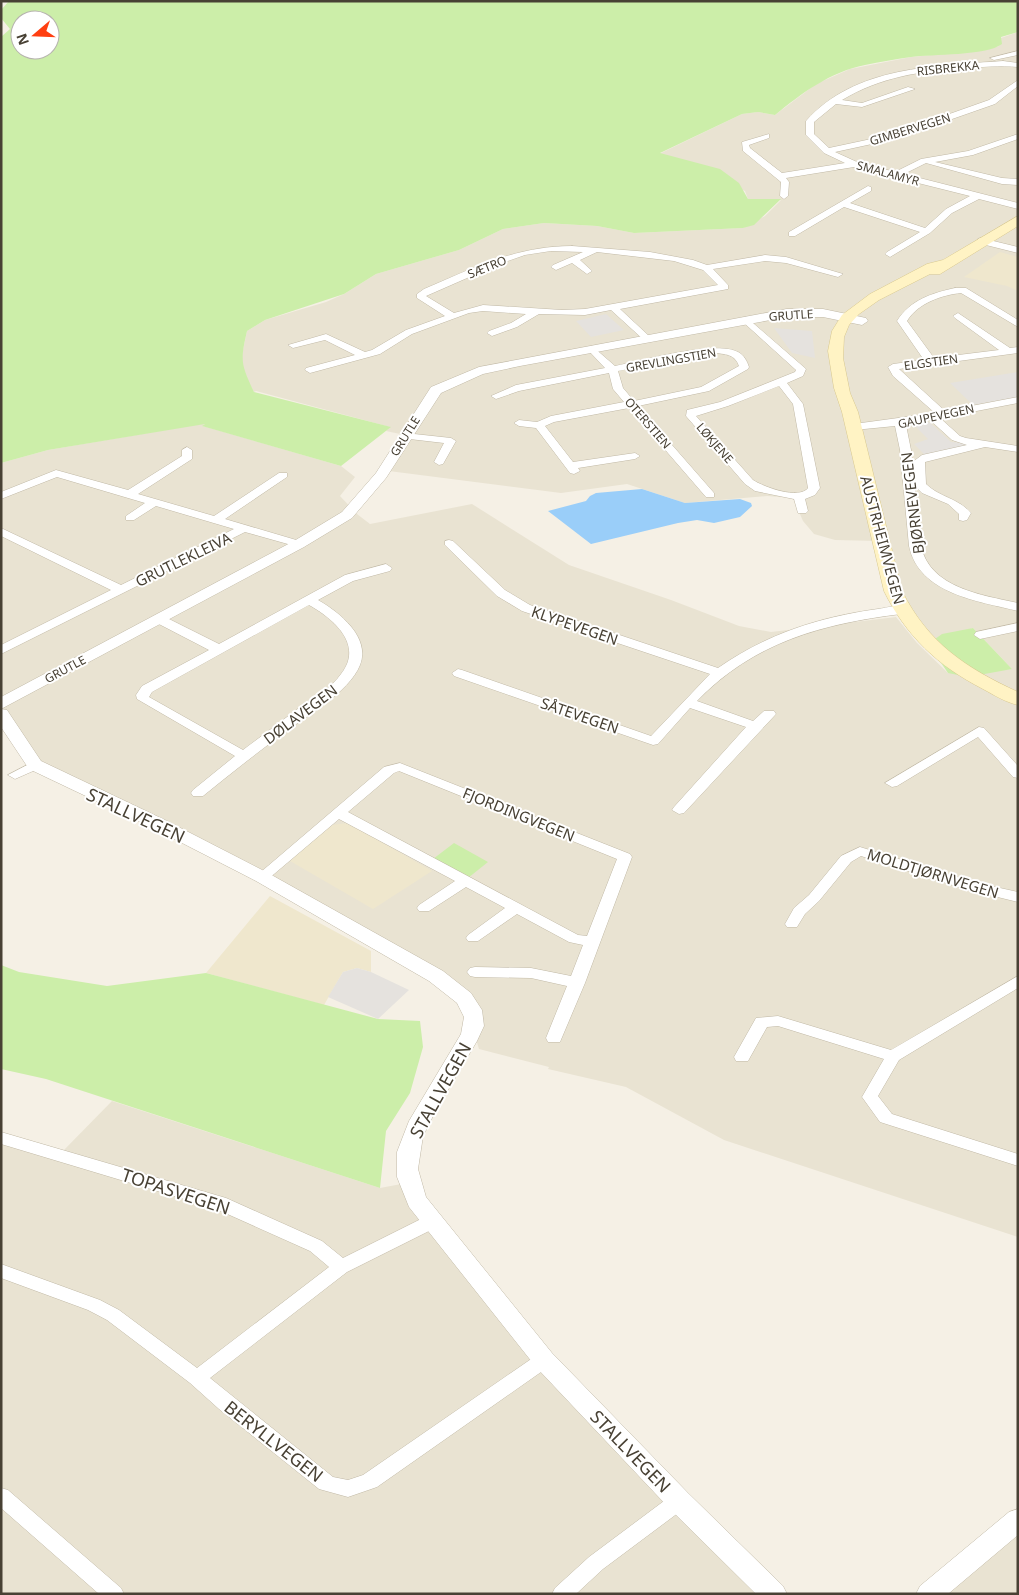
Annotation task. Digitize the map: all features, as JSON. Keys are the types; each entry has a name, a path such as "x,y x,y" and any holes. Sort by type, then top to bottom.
{"main road":[{"name":"AUSTRHEIMVEGEN","path":"852,420 847,351 862,321 886,301 1018,220"},
{"name":"AUSTRHEIMVEGEN","path":"944,264 932,268 868,302 847,318 836,342 834,354 845,402 852,420 893,591 901,610 920,636 950,663 969,676 1018,700"}],"street":[{"name":"RISBREKKA","path":"899,73 987,64 984,60 1018,53"},
{"path":"987,64 1003,63 1018,65"},
{"name":"SMALAMYR","path":"899,73 868,81 833,101 810,121 810,134 828,151 854,164 1018,206"},
{"name":"GIMBERVEGEN","path":"828,151 892,137 992,102 1018,82"},
{"path":"833,101 862,106 911,89"},
{"path":"766,136 745,144 746,149 785,182 784,196"},
{"path":"896,175 924,161 970,153 1018,136"},
{"path":"924,161 1002,181 1018,182"},
{"path":"780,176 854,164"},
{"path":"792,234 868,190"},
{"path":"890,254 927,231 949,211 977,196"},
{"path":"844,204 927,231"},
{"path":"981,241 1018,250"},
{"name":"SÆTRO","path":"310,370 366,356 389,345 409,332 451,315 483,308 562,313 614,308 725,287 705,268 686,260 665,256 553,249 518,255 427,291 420,296 451,315"},
{"name":"SÆTRO","path":"556,267 593,251"},
{"path":"705,268 755,259 776,259 838,274"},
{"path":"574,260 586,271"},
{"path":"930,361 927,353 902,321 904,314 931,299 953,291 963,290 1018,324"},
{"path":"614,308 645,338"},
{"path":"492,333 514,325 536,312"},
{"name":"GRUTLE","path":"1,704 299,544 347,515 382,475 436,390 456,379 479,371 592,348 746,320 804,312 862,321"},
{"path":"958,316 1007,351"},
{"name":"LØKJENE","path":"746,320 801,369 799,374 724,404 696,410 691,412 691,416 749,482 767,492 799,497"},
{"path":"293,345 326,338 366,356"},
{"name":"OTERSTIEN","path":"592,348 613,370 618,389 710,495"},
{"name":"GREVLINGSTIEN","path":"496,396 516,388 714,350 732,351 743,361 744,367 705,389 551,419 539,425 519,423"},
{"name":"ELGSTIEN","path":"942,414 897,374 893,367 1018,350"},
{"path":"781,382 798,404 813,476 814,488 811,493 799,497 802,511"},
{"name":"GAUPEVEGEN","path":"852,420 900,424 931,416 1018,400"},
{"path":"931,416 956,438 1018,450"},
{"name":"BJØRNEVEGEN","path":"900,424 905,437 911,514 918,560 933,576 956,589 977,598 1018,607"},
{"path":"539,425 572,469 635,456"},
{"path":"405,436 451,441 439,462"},
{"path":"963,518 966,513 952,502 926,492 920,485 919,461 926,457 986,444"},
{"path":"130,494 188,457 187,450"},
{"path":"1,496 56,473 299,544"},
{"path":"217,519 283,475"},
{"path":"130,518 154,502"},
{"name":"GRUTLEKLEIVA","path":"6,648 244,528"},
{"name":"GRUTLEKLEIVA","path":"1,531 121,590"},
{"name":"KLYPEVEGEN","path":"449,544 501,593 526,608 719,673"},
{"path":"244,756 150,703 142,695 147,689 349,578 386,568"},
{"name":"DØLAVEGEN","path":"198,793 333,689 353,667 356,655 352,635 331,614 310,600"},
{"name":"SÅTEVEGEN","path":"458,673 652,741 719,673 782,635 812,624 901,610"},
{"path":"159,618 218,649"},
{"path":"980,635 1018,627"},
{"path":"689,703 756,726"},
{"path":"1,714 35,765 15,775"},
{"path":"680,810 769,714"},
{"path":"892,784 979,731 1018,774"},
{"name":"STALLVEGEN","path":"35,765 262,877 436,976 460,993 470,1005 474,1016 473,1031 454,1067 420,1120 412,1137 407,1170 417,1202 431,1222 544,1360 679,1501 774,1594"},
{"name":"FJORDINGVEGEN","path":"262,877 389,770 400,767 625,857 554,1038"},
{"path":"339,813 574,939 593,942"},
{"name":"MOLDTJØRNVEGEN","path":"792,924 799,911 814,898 846,858 860,851 970,886 1018,897"},
{"path":"424,908 466,881"},
{"path":"473,938 516,908"},
{"path":"475,972 531,973 577,983"},
{"path":"1018,981 894,1056 870,1097 886,1118 1018,1160"},
{"path":"742,1057 762,1022 778,1020 894,1056"},
{"name":"TOPASVEGEN","path":"1,1138 220,1203 316,1246 341,1267"},
{"path":"197,1378 341,1267 431,1222"},
{"name":"BERYLLVEGEN","path":"1,1270 94,1305 113,1315 197,1378 226,1404 326,1483 348,1490 370,1481 544,1360"},
{"path":"1,1496 114,1594"},
{"path":"562,1594 596,1563 679,1501"},
{"path":"929,1594 1018,1520"}],"shaded area":[{"path":"1018,32 1018,1237 724,1140 626,1087 548,1069 549,1067 479,1049 475,1036 478,1013 434,971 37,768 1,720 1,463 48,450 206,423 203,426 341,466 355,477 340,496 357,514 370,524 472,504 569,565 671,600 739,626 771,632 896,617 917,643 948,673 1012,669 973,628 925,644 879,541 835,540 814,534 803,521 793,498 767,496 685,503 627,484 561,493 381,470 400,434 386,431 390,427 254,392 243,372 241,359 247,331 265,320 326,302 344,294 376,274 459,250 503,229 544,223 597,226 634,233 743,228 765,216 781,200 748,199 745,191 675,158 659,154 742,114 758,112 775,115 816,84 850,69 911,57 985,50 999,46 1001,38"},
{"path":"1000,252 1018,257 1018,291 1007,286 964,277"},
{"path":"606,314 624,330 591,337 576,321"},
{"path":"774,328 812,331 815,358 792,353"},
{"path":"1018,372 1018,397 973,405 950,383"},
{"path":"929,422 951,442 964,443 967,446 925,455 914,444 928,439 915,426"},
{"path":"348,823 432,871 373,909 290,861 331,825"},
{"path":"270,896 371,951 371,972 357,968 343,972 324,1005 206,973"},
{"path":"357,968 371,972 409,990 378,1019 328,997 343,972"},
{"path":"112,1101 380,1188 412,1182 553,1366 782,1594 1,1594 1,1140 63,1151"},
{"path":"1018,1508 1018,1594 923,1594"}],"green space":[{"path":"9,1 1018,1 1018,32 1001,37 1002,44 994,48 972,53 911,57 852,68 817,84 775,115 758,112 742,114 660,153 720,169 739,183 748,199 781,199 754,225 743,228 634,233 597,226 544,223 503,229 459,250 376,274 344,294 265,320 247,331 243,350 243,363 254,392 391,427 341,466 202,426 205,424 48,450 1,463 1,37 10,29 1,18 1,10"},
{"path":"973,628 1012,669 968,677 948,673 928,644 942,634"},
{"path":"454,843 488,862 468,878 433,859"},
{"path":"1,965 19,972 107,986 206,973 378,1019 420,1021 423,1047 410,1093 386,1131 380,1188 46,1079 1,1069"}],"water":[{"path":"642,489 685,503 740,499 751,503 752,506 740,517 714,523 697,520 678,523 591,544 548,511 586,501 596,493"}]}
